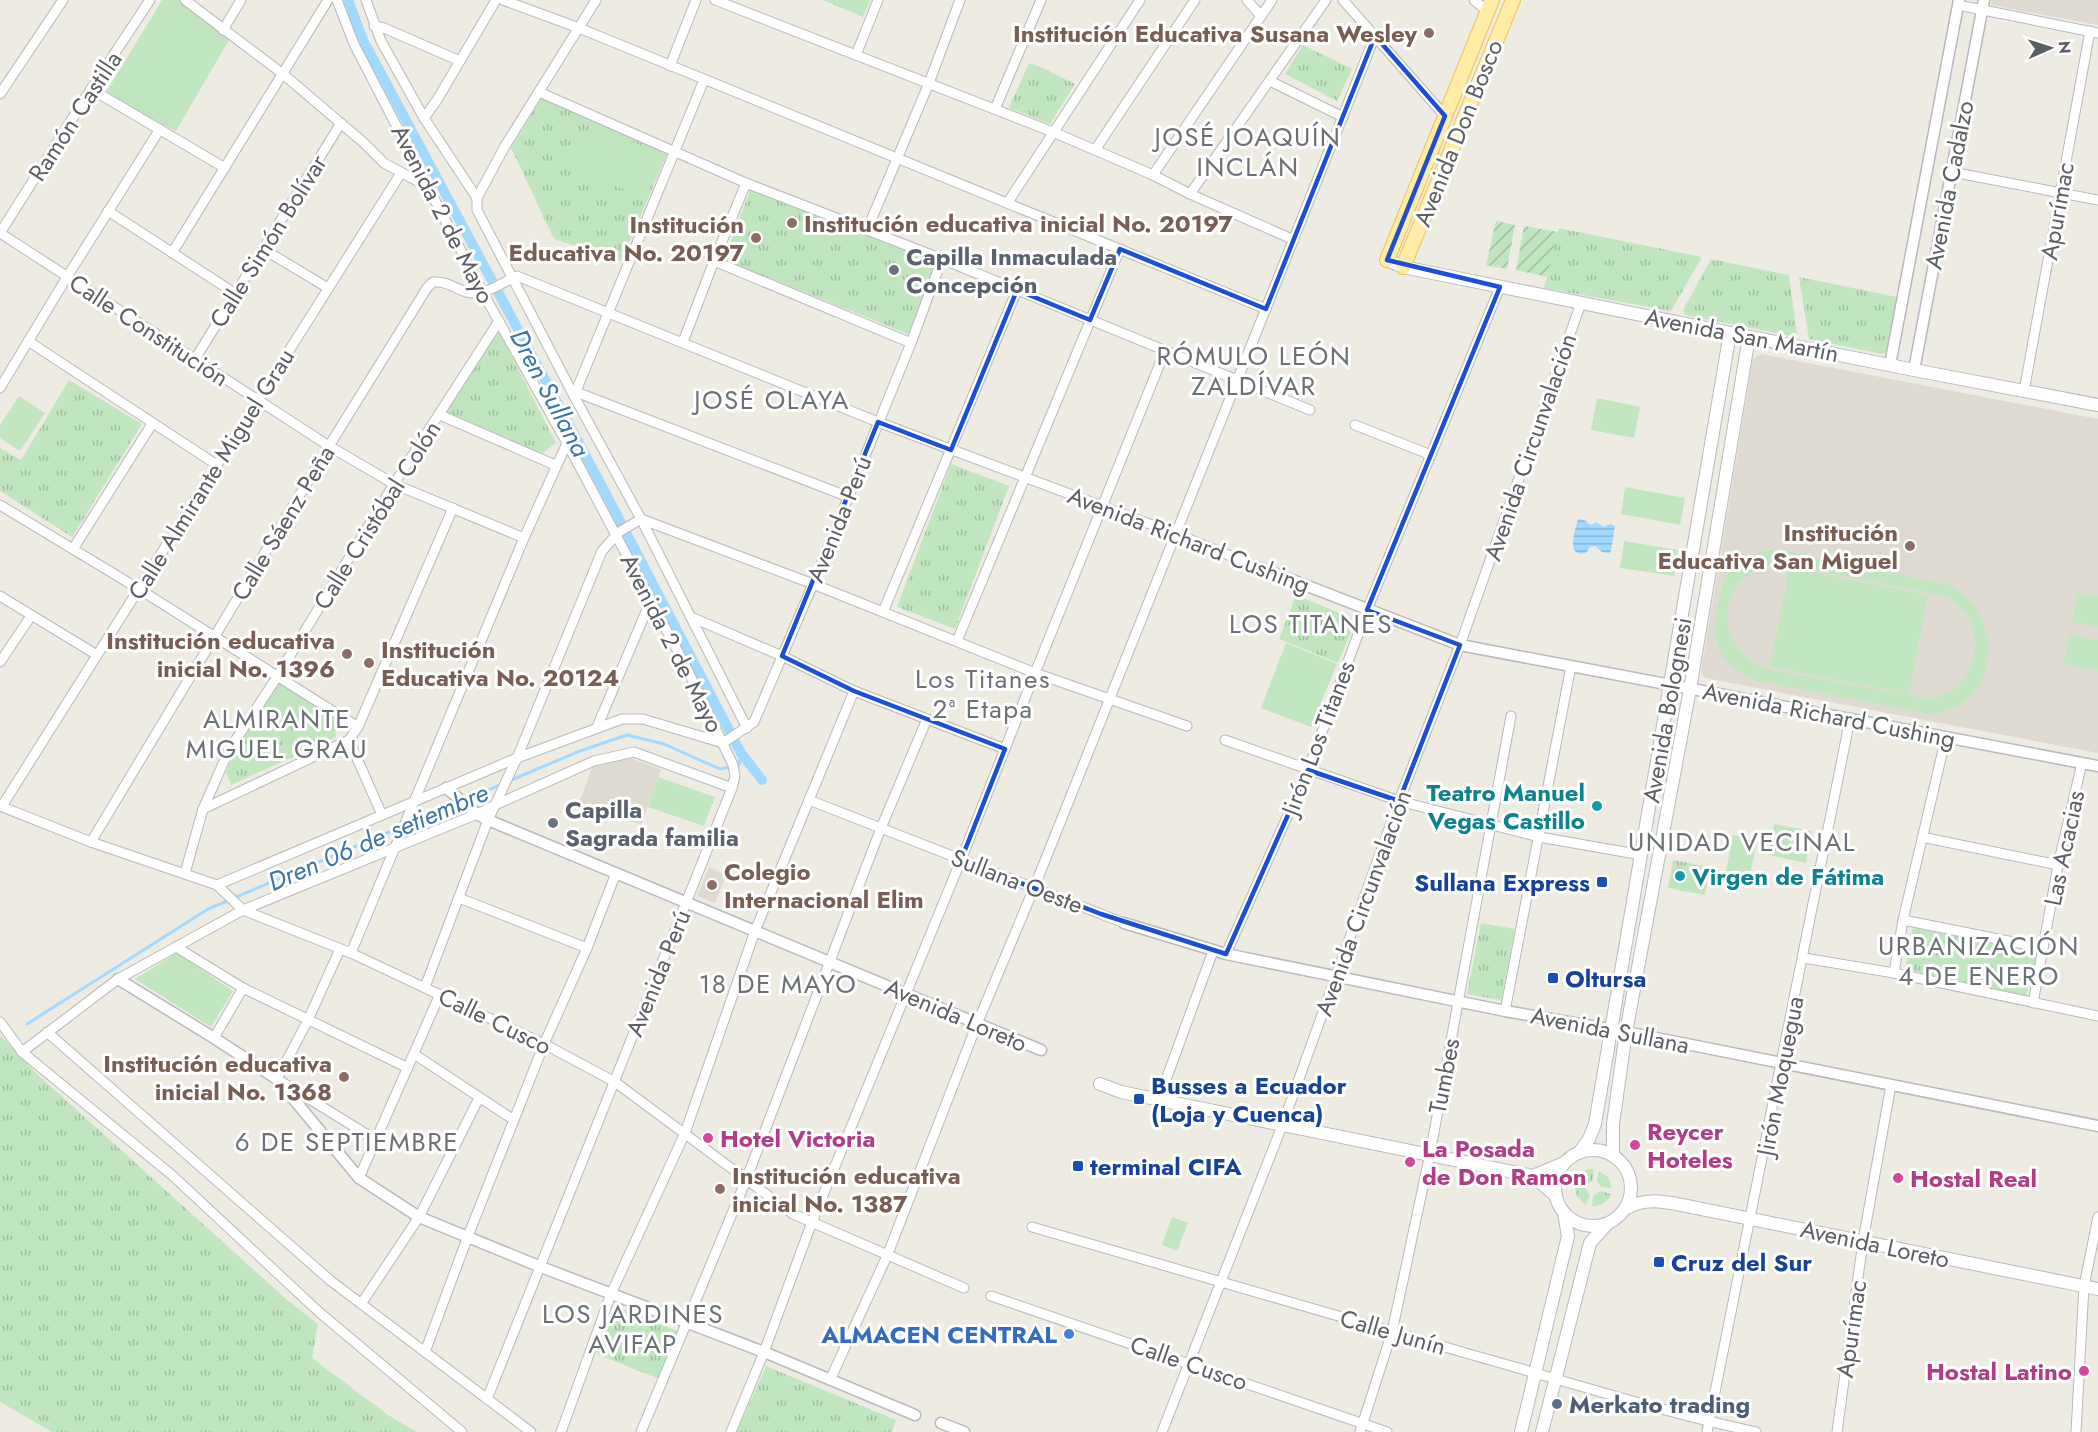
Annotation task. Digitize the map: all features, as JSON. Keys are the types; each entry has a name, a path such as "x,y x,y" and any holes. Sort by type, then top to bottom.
{"main road":[{"name":"Avenida Don Bosco","path":"1403,267 1513,0"},
{"name":"Avenida Don Bosco","path":"1387,260 1490,5"},
{"name":"Avenida San Martín","path":"1387,260 1403,267 2098,405"},
{"name":"Avenida Bolognesi","path":"1578,1153 1589,1139 1594,1124 1730,333"},
{"name":"Avenida Bolognesi","path":"1613,1156 1612,1124 1626,1032 1690,688 1749,337"},
{"path":"1100,1084 1121,1092 1533,1176 1556,1196"},
{"path":"1533,1176 1564,1163 1578,1153 1596,1150 1613,1156 1627,1171 1631,1191 1625,1209 1590,1243 1542,1432"},
{"path":"1521,1432 1568,1236 1564,1214 1556,1196 1556,1178 1564,1163"},
{"path":"1630,1181 1652,1200"},
{"name":"Avenida Loreto","path":"1625,1209 1637,1203 1652,1200 2098,1288"},
{"path":"1564,1214 1584,1225 1608,1224"}],"street":[{"path":"0,94 63,0"},
{"name":"Ramón Castilla","path":"0,233 150,0"},
{"path":"185,0 283,74 384,163 419,182 432,193"},
{"path":"223,30 241,0"},
{"path":"172,253 328,0"},
{"name":"Avenida 2 de Mayo","path":"337,0 354,44 499,321 618,534 725,742"},
{"path":"366,0 374,26 424,118 477,198"},
{"path":"424,118 496,0"},
{"path":"503,0 579,28 898,157 1266,309"},
{"path":"596,0 505,146 477,198 477,210 510,279 575,394 690,617 743,731"},
{"path":"670,66 696,0"},
{"path":"715,0 1053,132 1294,240"},
{"path":"856,55 878,0"},
{"path":"867,230 929,83 960,0"},
{"path":"994,109 1041,0"},
{"path":"1008,202 1140,0"},
{"path":"1095,150 1195,0"},
{"path":"1247,0 1261,16"},
{"path":"1153,175 1272,0"},
{"path":"1190,194 1326,0"},
{"path":"1343,0 1445,116"},
{"path":"1474,0 1490,5"},
{"path":"1959,3 1983,5 2094,32"},
{"name":"Avenida Cadalzo","path":"1890,365 1959,3"},
{"name":"Avenida Cadalzo","path":"1914,370 1983,5"},
{"path":"374,26 384,28 460,61"},
{"name":"Apurímac","path":"2024,391 2060,193 2094,32"},
{"path":"830,1380 887,1256 977,1024 1034,888 1375,36"},
{"path":"575,394 704,80"},
{"path":"1269,81 1343,117"},
{"path":"91,89 225,168"},
{"path":"539,92 746,183 942,259 1310,410"},
{"name":"Calle Simón Bolívar","path":"195,359 341,123"},
{"path":"0,388 160,129"},
{"path":"1952,172 2098,200"},
{"name":"Calle Almirante Miguel Grau","path":"1,806 401,173"},
{"path":"683,342 746,183"},
{"path":"108,211 236,294"},
{"name":"Calle Constitución","path":"0,233 329,446 394,484 524,538"},
{"path":"263,249 328,288"},
{"path":"957,641 1120,249"},
{"name":"Avenida Perú","path":"487,1399 732,788 735,776 725,742 754,722 849,497 942,259"},
{"path":"714,261 911,343"},
{"name":"Avenida Richard Cushing","path":"510,279 517,276 878,422 1103,506 1460,645 2098,766"},
{"path":"485,292 510,279"},
{"name":"Calle Sáenz Peña","path":"91,842 329,446 427,288 434,282 441,282 468,292 485,292"},
{"name":"Jirón Los Titanes","path":"1226,954 1308,770 1367,610 1500,286"},
{"path":"883,612 1017,290"},
{"name":"Avenida Circunvalación","path":"1161,1432 1282,1126 1400,801 1460,645 1581,303"},
{"name":"Calle Cristóbal Colón","path":"185,873 202,809 229,750 277,677 394,484 499,321"},
{"path":"28,341 217,465"},
{"path":"731,1432 764,1352 812,1222 961,860 1165,351"},
{"path":"575,394 849,497"},
{"path":"440,415 555,465"},
{"path":"73,549 152,424"},
{"path":"1355,425 1431,455"},
{"path":"351,953 524,538 555,465 567,443"},
{"path":"0,505 139,589 358,727"},
{"path":"202,809 349,740 358,727 453,508"},
{"path":"425,987 488,820 517,758 602,551 618,534 638,520"},
{"path":"638,520 813,584 1035,673 1187,726"},
{"path":"0,596 97,655"},
{"path":"597,727 651,600"},
{"path":"0,662 31,616"},
{"path":"690,617 782,656 854,691 1005,749"},
{"path":"1505,1011 1571,666"},
{"path":"561,1432 611,1294 685,1133 755,931 854,691"},
{"name":"Tumbes","path":"1361,1428 1392,1332 1430,1154 1511,716"},
{"path":"217,885 517,758 622,719 643,719 725,742"},
{"path":"641,1432 746,1180 881,828 927,719"},
{"name":"Jirón Moquegua","path":"1707,1432 1752,1218 1850,719"},
{"path":"1894,973 1903,920 1946,737"},
{"path":"349,740 382,815"},
{"path":"1225,740 1400,801 1539,837 1642,855"},
{"path":"22,1052 118,979 243,910 393,850 594,761 634,752 732,788"},
{"name":"Las Acacias","path":"2033,1003 2058,865 2082,763"},
{"name":"Avenida Loreto","path":"446,788 477,814 488,820 1041,1050"},
{"name":"Sullana Oeste","path":"809,800 1124,923"},
{"name":"Calle Cusco","path":"1,806 91,842 217,885 243,910 351,953 544,1044 615,1082 793,1214 964,1288"},
{"path":"1922,837 2058,865"},
{"path":"425,1352 514,1119 544,1044 587,948 616,873"},
{"path":"459,898 587,948"},
{"path":"1903,920 2043,948"},
{"name":"Avenida Sullana","path":"1124,923 1226,954 1458,1002 1611,1029 2098,1126"},
{"path":"176,947 243,988 408,1068"},
{"path":"277,1079 308,1020 340,949"},
{"path":"1159,1099 1214,951"},
{"path":"1804,958 1894,973 2098,1016"},
{"path":"118,979 376,1140"},
{"path":"214,1038 243,988"},
{"path":"359,1178 440,994"},
{"path":"0,1022 22,1052 173,1176 320,1312 462,1432"},
{"path":"46,1032 331,1281 531,1432"},
{"path":"414,1054 514,1119"},
{"path":"277,1079 359,1178 419,1217 541,1267 764,1352 915,1415"},
{"name":"Apurímac","path":"1838,1432 1863,1241 1891,1085"},
{"path":"361,1304 419,1217 479,1098"},
{"path":"2076,1432 2084,1286 2098,1217"},
{"name":"Calle Junín","path":"1032,1227 1555,1379 1709,1422 1756,1432"},
{"name":"Calle Cusco","path":"991,1296 1189,1363 1361,1428 1387,1432"},
{"path":"941,1423 964,1432"}],"highlighted area":[{"path":"1375,36 1445,116 1387,260 1500,287 1367,610 1460,645 1399,801 1308,770 1226,954 1101,914 961,860 1005,749 854,691 782,656 878,422 951,450 1017,290 1090,320 1120,249 1266,309"}],"shaded area":[{"path":"1992,0 2098,0 2098,25 1991,5"},
{"name":"Institución Educativa San Miguel","path":"1761,354 2098,419 2098,753 1705,678 1701,672 1753,359"},
{"path":"613,758 633,759 661,769 641,825 579,803 592,768"},
{"name":"Colegio Internacional Elim","path":"709,867 726,875 715,903 697,896"}],"green space":[{"path":"162,0 179,0 229,40 176,131 105,94"},
{"path":"823,0 870,0 863,17"},
{"path":"1303,45 1352,69 1337,101 1285,74"},
{"path":"1029,63 1075,84 1050,124 1009,108"},
{"path":"544,94 667,154 621,261 554,239 511,148"},
{"path":"591,124 663,155 645,198 572,167"},
{"path":"751,188 937,263 908,334 724,260"},
{"path":"1496,221 1515,225 1507,269 1486,265"},
{"path":"1524,226 1558,232 1547,277 1516,270"},
{"path":"1559,228 1702,257 1671,311 1544,288"},
{"path":"1711,259 1789,275 1797,334 1792,336 1685,315 1683,310"},
{"path":"1799,277 1897,297 1889,351 1882,354 1809,339"},
{"path":"497,328 556,443 539,456 446,413"},
{"path":"69,380 142,424 72,537 0,491 0,448 21,460"},
{"path":"19,396 45,413 20,451 0,438 0,425"},
{"path":"1597,398 1640,407 1634,438 1591,430"},
{"path":"951,464 1009,486 955,629 897,607"},
{"path":"1625,487 1685,498 1680,525 1621,514"},
{"path":"1624,541 1678,550 1674,576 1620,568"},
{"path":"1769,550 1786,551 1950,585 1969,599 1981,618 1988,639 1988,661 1981,681 1969,698 1951,710 1927,714 1758,681 1745,676 1735,670 1721,654 1716,633 1717,608 1723,586 1732,569 1747,557","holes":["1775,563 1935,594 1954,602 1967,616 1974,633 1975,651 1970,669 1960,684 1944,694 1924,698 1771,670 1751,661 1738,647 1730,631 1727,615 1731,598 1740,583 1755,571"]},
{"path":"1789,568 1928,595 1909,694 1770,667"},
{"path":"2077,592 2098,596 2098,627 2072,622"},
{"path":"1296,595 1356,620 1338,663 1279,639"},
{"path":"2069,634 2098,640 2098,671 2063,664"},
{"path":"1286,643 1337,664 1311,727 1261,708"},
{"path":"280,681 334,719 336,737 231,785 226,773 234,753"},
{"path":"289,688 325,716 309,737 273,710"},
{"path":"658,777 715,797 704,826 648,807"},
{"path":"1774,824 1812,831 1806,863 1768,855"},
{"path":"1733,835 1757,840 1748,886 1724,881"},
{"path":"1673,860 1710,867 1705,895 1668,888"},
{"path":"1481,923 1515,929 1501,1000 1467,994"},
{"path":"1913,928 2038,952 2026,996 1905,969"},
{"path":"177,953 233,991 211,1027 135,979"},
{"path":"0,1035 37,1074 286,1299 318,1324 312,1358 388,1415 417,1432 52,1432 0,1402"},
{"path":"1594,1169 1593,1180 1586,1185 1576,1181 1582,1172"},
{"path":"1599,1171 1609,1178 1612,1188 1601,1187 1597,1181"},
{"path":"1575,1187 1585,1188 1590,1195 1586,1205 1577,1197"},
{"path":"1600,1191 1611,1194 1608,1200 1592,1206 1593,1196"},
{"path":"1172,1217 1188,1223 1177,1251 1162,1245"},
{"path":"615,1306 678,1331 659,1379 597,1354"},
{"path":"766,1366 896,1420 892,1432 737,1432"}],"water":[{"path":"1578,519 1591,525 1596,522 1604,527 1610,524 1615,526 1609,553 1602,552 1595,546 1590,547 1586,553 1575,551 1573,542"}],"waterway":[{"name":"Dren Sullana","path":"348,0 363,40 596,475 741,753 762,780"},
{"name":"Dren 06 de setiembre","path":"509,781 580,751 627,735 664,744 720,769 739,765 741,753"},
{"name":"Dren 06 de setiembre","path":"465,800 500,785"},
{"name":"Dren 06 de setiembre","path":"407,825 459,803"},
{"name":"Dren 06 de setiembre","path":"27,1024 208,909 401,827"}],"place":[{"name":"Institución Educativa Susana Wesley","path":"1429,33"},
{"name":"Institución educativa inicial No. 20197","path":"792,223"},
{"name":"Institución Educativa No. 20197","path":"756,238"},
{"name":"Capilla Inmaculada Concepción","path":"894,270"},
{"name":"Institución Educativa San Miguel","path":"1910,546"},
{"name":"Institución educativa inicial No. 1396","path":"347,654"},
{"name":"Institución Educativa No. 20124","path":"369,663"},
{"name":"Teatro Manuel Vegas Castillo","path":"1597,806"},
{"name":"Capilla Sagrada familia","path":"553,823"},
{"name":"Virgen de Fátima","path":"1680,876"},
{"name":"Sullana Express","path":"1602,882"},
{"name":"Colegio Internacional Elim","path":"712,885"},
{"name":"Oltursa","path":"1553,978"},
{"name":"Institución educativa inicial No. 1368","path":"344,1077"},
{"name":"Busses a Ecuador (Loja y Cuenca)","path":"1139,1099"},
{"name":"Hotel Victoria","path":"708,1138"},
{"name":"Reycer Hoteles","path":"1635,1145"},
{"name":"La Posada de Don Ramon","path":"1410,1162"},
{"name":"terminal CIFA","path":"1078,1166"},
{"name":"Hostal Real","path":"1898,1178"},
{"name":"Institución educativa inicial No. 1387","path":"720,1189"},
{"name":"Cruz del Sur","path":"1659,1262"},
{"name":"ALMACEN CENTRAL","path":"1069,1334"},
{"name":"Hostal Latino","path":"2084,1371"},
{"name":"Merkato trading","path":"1557,1404"}],"district":[{"name":"JOSÉ JOAQUÍN INCLÁN","path":"1248,152"},
{"name":"RÓMULO LEÓN ZALDÍVAR","path":"1254,371"},
{"name":"JOSÉ OLAYA","path":"772,400"},
{"name":"LOS TITANES","path":"1311,624"},
{"name":"Los Titanes 2ª Etapa","path":"983,694"},
{"name":"ALMIRANTE MIGUEL GRAU","path":"277,734"},
{"name":"UNIDAD VECINAL","path":"1742,842"},
{"name":"URBANIZACIÓN 4 DE ENERO","path":"1979,961"},
{"name":"18 DE MAYO","path":"778,984"},
{"name":"6 DE SEPTIEMBRE","path":"347,1142"},
{"name":"LOS JARDINES AVIFAP","path":"633,1329"}]}
